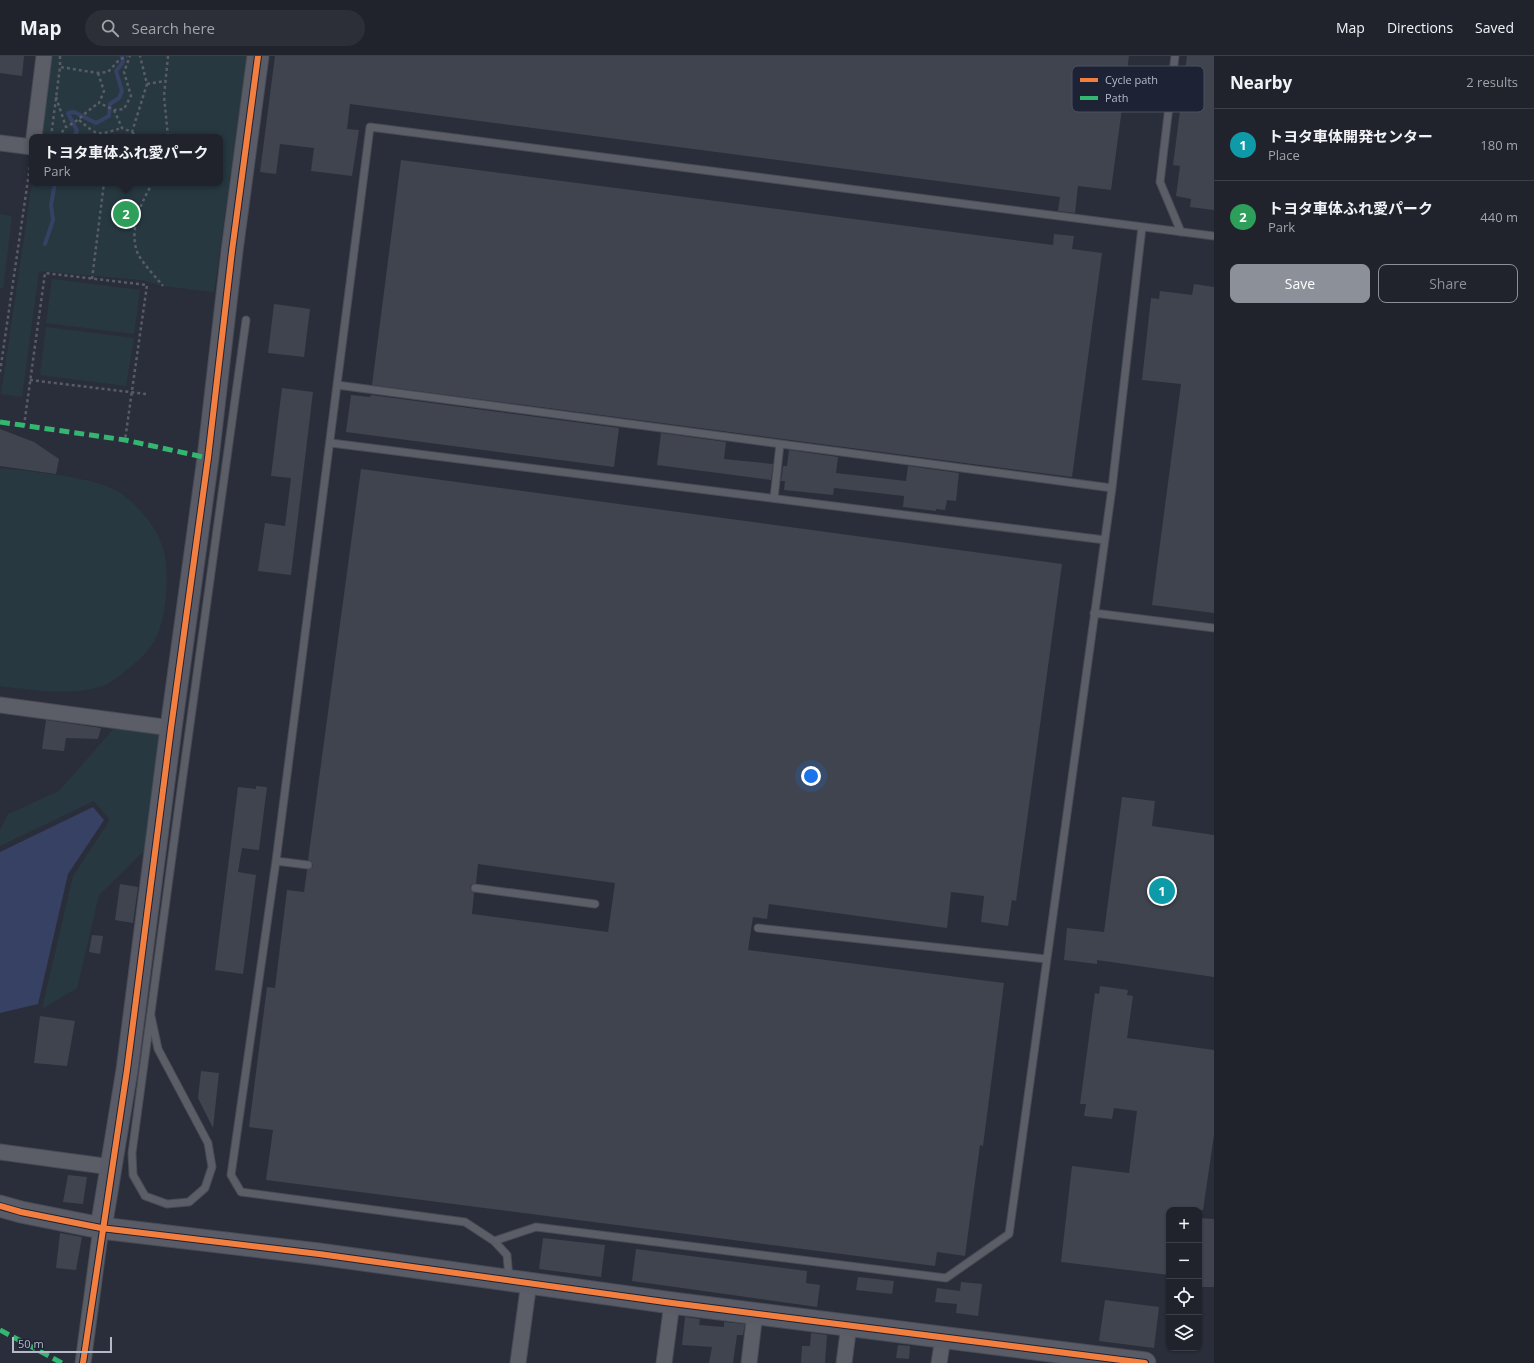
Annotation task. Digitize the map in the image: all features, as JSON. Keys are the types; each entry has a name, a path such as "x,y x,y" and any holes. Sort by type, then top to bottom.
{"street":[{"path":"34,134 44,56"},
{"path":"82,1363 127,1070 171,728 208,458 232,252 258,56"},
{"path":"0,143 29,147"},
{"path":"0,705 171,728"},
{"path":"0,1152 111,1167"},
{"path":"0,1206 21,1212 102,1228 319,1254 672,1303 943,1338 1033,1357 1145,1363"},
{"path":"518,1363 519,1281"},
{"path":"664,1363 672,1303"},
{"path":"749,1363 755,1313"},
{"path":"844,1363 849,1325"},
{"path":"939,1363 943,1338"}],"lane":[{"path":"1174,66 1175,56"},
{"path":"1168,112 1160,182 1181,232"},
{"path":"519,1281 507,1256 494,1241 465,1222 241,1192 231,1175 276,861 331,443 370,127 1214,236"},
{"path":"494,1241 536,1227 946,1278 1009,1234 1112,488 1142,227"},
{"path":"151,1016 158,1049 208,1143 212,1167 205,1188 189,1202 167,1204 145,1196 133,1175 132,1153 246,320"},
{"path":"337,385 1112,488"},
{"path":"331,443 1105,540"},
{"path":"774,498 780,444"},
{"path":"1094,613 1214,628"},
{"path":"276,861 308,865"},
{"path":"475,888 595,904"},
{"path":"758,928 1046,959"}],"path":[{"path":"51,134 60,67 60,56"},
{"path":"99,103 114,110 124,109 130,96 124,72 130,56"},
{"path":"78,120 94,133 103,134 122,128 132,132 147,84 140,56"},
{"path":"168,56 164,96 168,134"},
{"path":"60,67 98,73 108,72 124,57"},
{"path":"60,134 66,127 78,120 85,111 99,103 104,91 98,73"},
{"path":"147,84 165,81"},
{"path":"56,97 66,127"},
{"path":"114,110 122,128"},
{"path":"0,372 13,272 29,170"},
{"path":"92,278 104,186"},
{"path":"152,186 141,209 136,228 136,246 139,255 163,286"},
{"path":"24,426 44,273 147,286 125,440"},
{"path":"30,380 146,394"}],"shaded area":[{"path":"49,56 247,56 214,292 163,286 141,280 39,271 22,397 1,394 32,186 223,186 223,134 38,134"},
{"path":"0,214 12,216 3,289 0,288"},
{"path":"52,279 140,290 134,334 46,323"},
{"path":"46,327 134,338 126,386 40,375"},
{"path":"0,468 46,473 98,483 123,495 136,506 157,533 165,558 167,583 164,610 158,634 147,651 133,665 108,684 92,689 66,692 39,691 0,686"},
{"path":"116,726 164,733 147,848 99,895 77,988 42,1009 73,876 110,820 94,801 0,846 0,830 8,814 59,791"}],"water":[{"path":"93,807 104,820 68,874 38,1004 0,1013 0,852"}],"building":[{"path":"0,56 24,56 22,76 0,73"},
{"path":"275,56 1129,56 1128,66 1072,66 1072,112 1121,112 1111,190 1078,186 1075,213 1058,211 1060,197 350,104 347,129 359,130 352,176 311,171 314,148 280,144 276,174 260,172"},
{"path":"1187,56 1214,56 1214,210 1190,207 1191,199 1176,196 1180,166 1173,165 1180,112 1204,112 1204,66 1186,66"},
{"path":"401,160 1053,245 1054,234 1074,236 1072,249 1102,253 1072,477 372,385"},
{"path":"1194,284 1214,287 1214,613 1152,605 1181,384 1142,380 1151,298 1159,299 1160,291 1192,295"},
{"path":"274,304 310,309 304,357 268,353"},
{"path":"282,388 313,392 291,575 258,571 265,523 285,526 291,478 271,476"},
{"path":"351,395 370,397 371,395 619,428 614,467 346,432"},
{"path":"0,429 34,442 59,459 56,474 0,466"},
{"path":"661,433 726,442 724,459 773,464 771,480 657,465"},
{"path":"789,450 838,457 836,473 906,481 908,466 959,473 956,501 947,500 945,510 936,509 936,511 903,507 904,496 834,488 833,495 784,490 785,481 781,481 783,466 787,466"},
{"path":"361,469 1062,564 1016,901 1012,900 1008,926 981,922 984,896 951,892 947,928 769,904 767,919 753,917 748,950 1004,983 983,1146 980,1145 965,1256 937,1252 935,1266 266,1180 273,1130 249,1127 267,987 275,988 287,890 304,892 307,870 313,866 308,860","holes":["478,864 615,883 608,932 472,914 474,893 470,888 471,885 476,883"]},
{"path":"46,720 101,728 98,739 66,738 64,751 42,749"},
{"path":"256,786 267,787 259,850 242,848 238,872 256,875 243,974 215,970 238,787 256,789"},
{"path":"1122,797 1155,801 1152,826 1214,835 1214,977 1097,960 1097,964 1064,960 1067,928 1104,932"},
{"path":"120,884 138,887 133,923 115,920"},
{"path":"92,935 103,936 100,954 89,952"},
{"path":"1100,986 1128,990 1127,995 1133,996 1127,1038 1214,1050 1214,1135 1203,1210 1202,1207 1166,1207 1166,1275 1061,1262 1072,1166 1129,1173 1137,1111 1114,1108 1112,1119 1084,1116 1086,1104 1080,1104 1095,993 1099,994"},
{"path":"40,1016 75,1021 67,1066 34,1063"},
{"path":"201,1071 219,1073 213,1128 198,1098"},
{"path":"68,1175 87,1177 83,1204 63,1202"},
{"path":"1202,1218 1214,1219 1214,1287 1202,1287"},
{"path":"60,1233 82,1237 76,1270 56,1268"},
{"path":"543,1238 605,1245 601,1277 539,1269"},
{"path":"636,1249 807,1271 806,1283 820,1285 817,1307 632,1281"},
{"path":"858,1277 894,1281 892,1294 856,1290"},
{"path":"961,1282 982,1284 978,1316 956,1313 957,1304 935,1302 937,1288 960,1291"},
{"path":"1105,1300 1159,1307 1154,1348 1099,1341"},
{"path":"685,1317 700,1319 699,1325 724,1327 724,1322 745,1324 743,1335 737,1335 733,1363 709,1363 712,1347 682,1345"},
{"path":"811,1333 827,1335 825,1363 801,1363 802,1346 810,1346"},
{"path":"898,1345 910,1346 909,1359 896,1358"}],"waterway":[{"path":"76,134 77,131 68,113 74,112 96,123 109,116 110,104 119,98 122,91 116,71 123,62 122,56"},
{"path":"45,244 53,220 51,205 54,186"}],"marked path":[{"path":"0,422 125,440 208,458"},
{"path":"0,1330 62,1363"}],"cycle path":[{"path":"83,1363 127,1070 171,728 208,458 232,251 258,56"},
{"path":"0,1206 21,1212 101,1228 319,1254 672,1303 1145,1363"}],"place":[{"name":"トヨタ車体ふれ愛パーク","path":"126,214"},
{"name":"トヨタ車体開発センター","path":"1162,891"}]}
